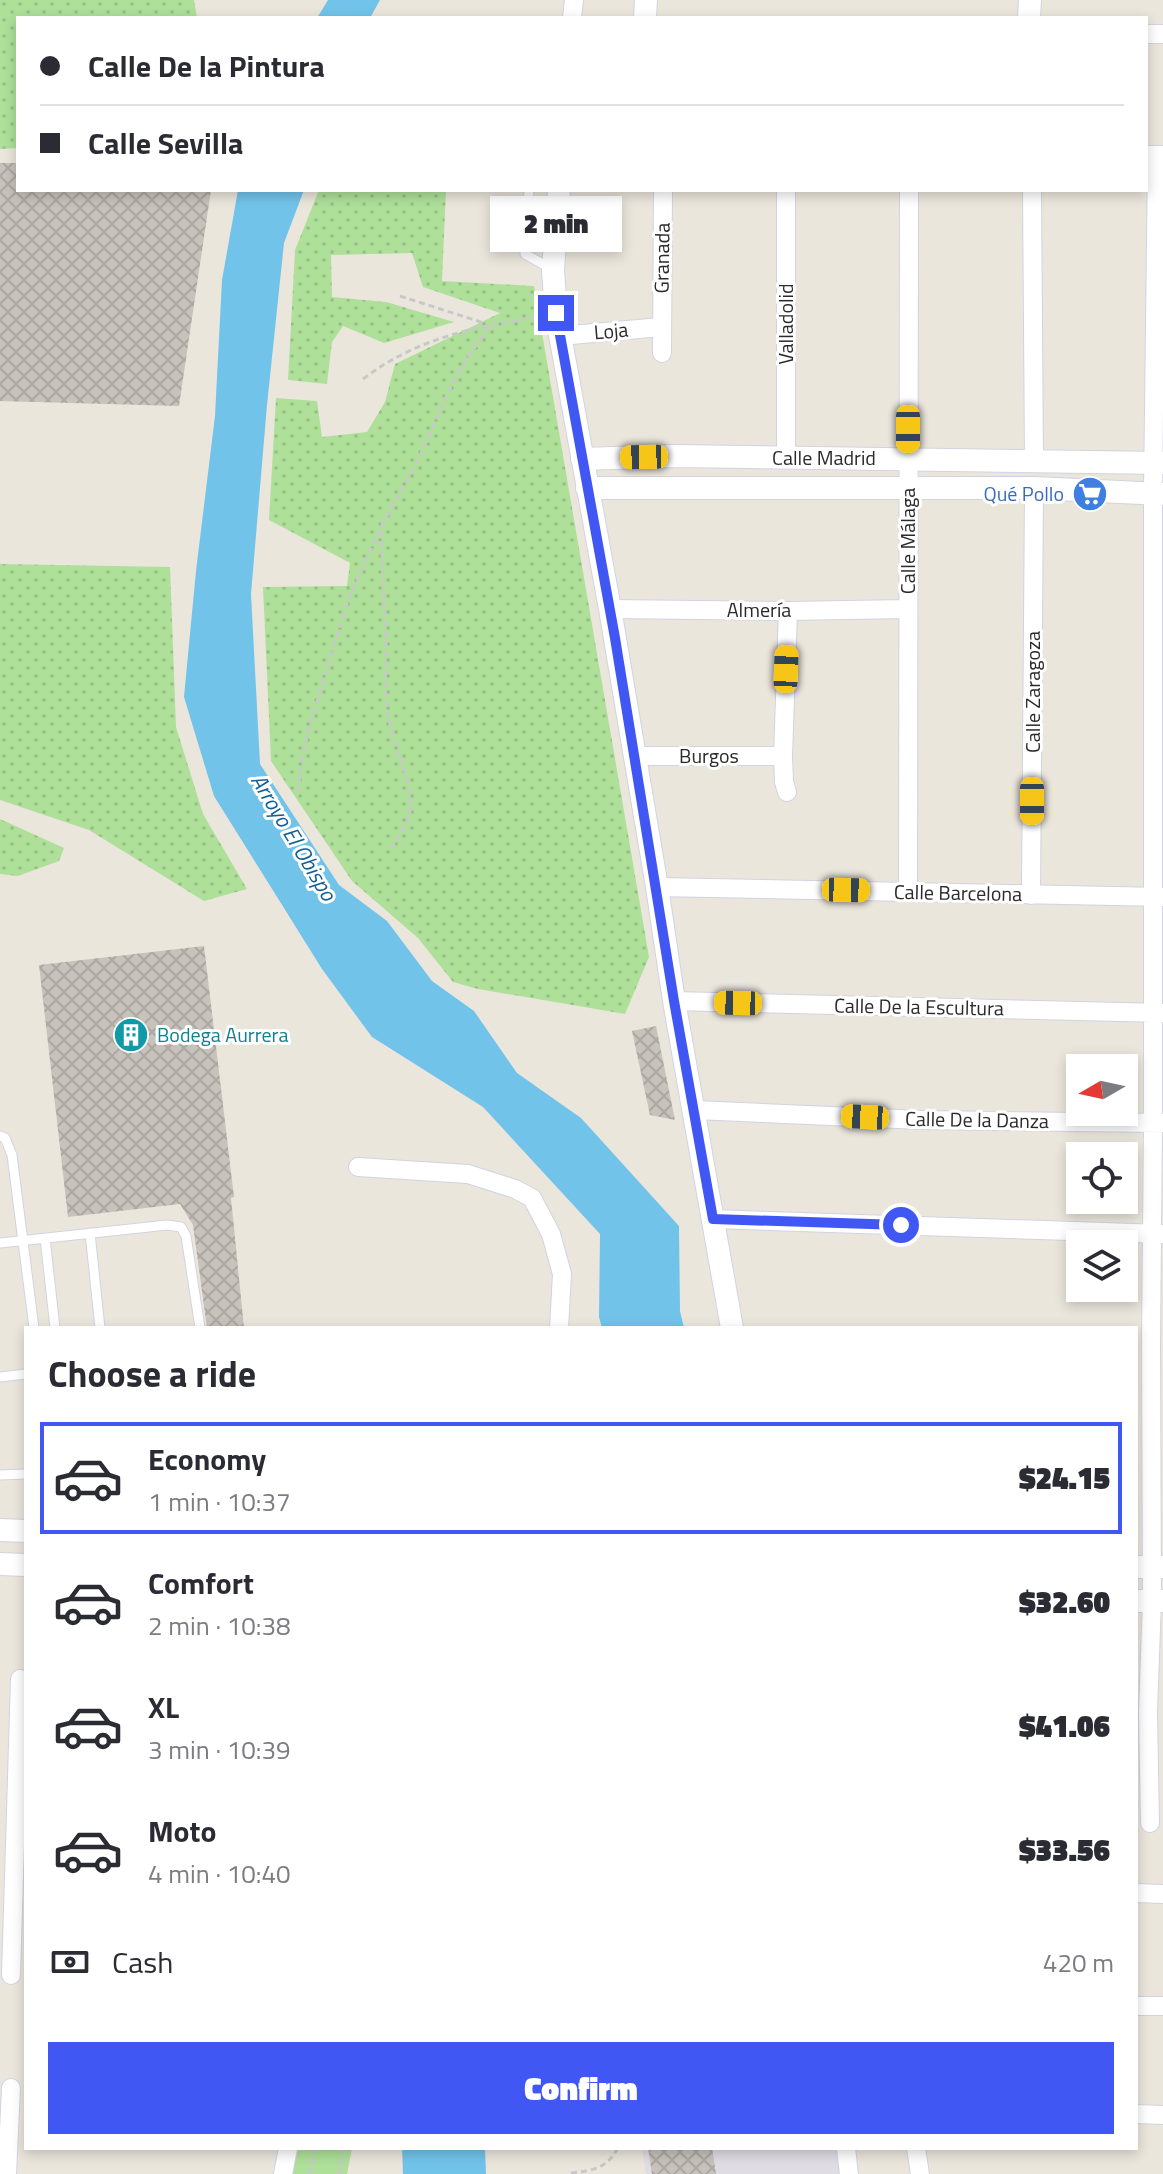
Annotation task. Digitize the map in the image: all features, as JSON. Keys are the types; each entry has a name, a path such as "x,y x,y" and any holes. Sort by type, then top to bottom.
{"street":[{"path":"1150,1823 1150,1345 1157,1234 1158,1123 1155,157"},
{"path":"559,192 553,270 556,313 610,609 674,1001 732,1326"},
{"name":"Granada","path":"662,353 663,192"},
{"name":"Valladolid","path":"786,192 786,458"},
{"name":"Calle Málaga","path":"908,892 909,192"},
{"path":"1032,192 1034,460"},
{"name":"Loja","path":"560,336 661,327"},
{"name":"Calle Madrid","path":"582,459 676,456 1158,462"},
{"name":"Calle Madrid","path":"587,488 1034,488 1158,494"},
{"name":"Calle Zaragoza","path":"1031,895 1034,488"},
{"name":"Almería","path":"610,609 907,609"},
{"path":"785,787 783,756 788,611"},
{"name":"Burgos","path":"635,756 783,756"},
{"name":"Calle Barcelona","path":"657,887 1158,897"},
{"name":"Calle De la Escultura","path":"674,1001 1158,1013"},
{"name":"Calle De la Danza","path":"695,1110 921,1120 1158,1123"},
{"path":"358,1167 468,1174 515,1189 532,1198 551,1234 562,1274 559,1326"},
{"path":"713,1219 1157,1234"},
{"path":"0,1530 24,1531"},
{"path":"0,1564 24,1565"},
{"path":"0,1678 23,1679 12,1975"},
{"path":"1138,1893 1163,1894"},
{"path":"1138,2006 1163,2006"},
{"path":"7,2174 12,2088"},
{"path":"1138,2114 1163,2115"},
{"path":"283,2174 288,2150"},
{"path":"846,2150 849,2174"},
{"path":"916,2150 920,2174"}],"lane":[{"path":"529,192 525,254 553,270"},
{"path":"0,1136 5,1138 12,1155 34,1326"},
{"path":"0,1243 167,1225 181,1227 186,1236 200,1326"},
{"path":"90,1233 100,1326"},
{"path":"45,1238 55,1326"},
{"path":"0,1377 24,1374"},
{"path":"0,1475 24,1474"}],"path":[{"path":"400,296 491,325"},
{"path":"363,379 384,363 425,343 458,332 556,313"},
{"path":"298,792 308,731 348,600 452,384 491,325"},
{"path":"381,527 385,691 391,731 408,782 411,806 408,820 392,848"},
{"path":"310,2174 314,2150"},
{"path":"339,2174 343,2150"},
{"path":"571,2173 601,2167 611,2160 617,2150"}],"shaded area":[{"path":"642,2150 856,2150 857,2174 646,2174"}],"green space":[{"path":"0,0 194,0 197,16 16,16 16,148 0,149"},
{"path":"318,192 446,192 442,281 534,286 649,957 625,1014 453,982 418,938 352,881 271,761 263,587 347,586 350,563 269,520 276,398 317,401 322,437 367,432 385,402 395,364 500,313 423,287 412,253 331,255 332,297 386,302 454,322 384,343 343,326 332,342 327,384 288,380 295,250"},
{"path":"0,564 170,567 176,727 203,814 247,889 204,901 89,830 0,800"},
{"path":"0,819 64,848 59,861 18,876 0,874"},
{"path":"293,2150 352,2150 347,2174 288,2174"}],"water":[{"path":"328,0 380,0 371,16 318,16"},
{"name":"Arroyo El Obispo","path":"238,192 303,192 284,243 251,594 260,764 339,885 387,921 432,981 474,1011 517,1073 581,1118 679,1226 680,1311 684,1326 601,1326 600,1234 483,1107 372,1037 322,969 214,796 184,697 215,416 222,280"},
{"path":"402,2150 485,2150 486,2174 403,2174"}],"building":[{"path":"0,163 16,163 16,192 211,192 179,406 0,401"},
{"name":"Bodega Aurrera","path":"204,946 234,1197 231,1198 244,1326 207,1326 193,1225 180,1204 68,1217 39,965"},
{"path":"656,1026 675,1120 650,1115 632,1031"},
{"path":"648,2150 712,2150 716,2174 652,2174"}],"place":[{"name":"Qué Pollo","path":"1090,494"},
{"name":"Bodega Aurrera","path":"131,1035"}],"route":[{"path":"556,313 615,638 713,1219 901,1225"}]}
